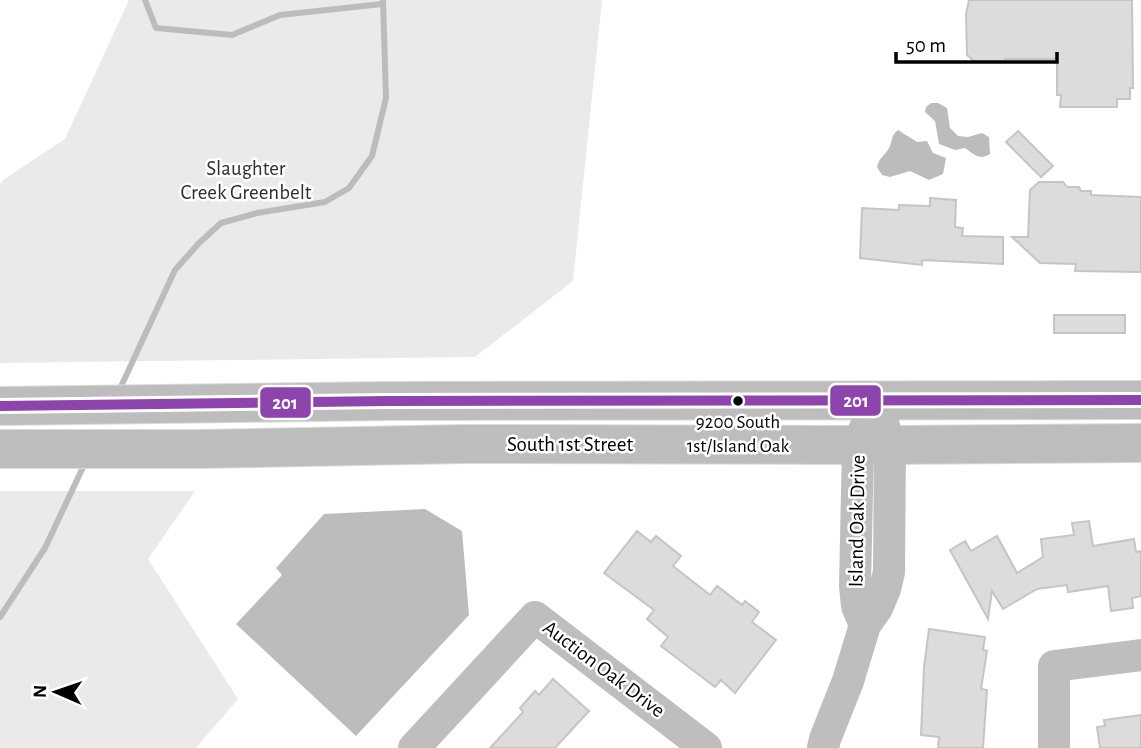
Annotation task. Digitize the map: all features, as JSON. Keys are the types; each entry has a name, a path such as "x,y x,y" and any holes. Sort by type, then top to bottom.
{"main road":[{"name":"South 1st Street","path":"0,406 387,401 1141,400"},
{"name":"South 1st Street","path":"0,449 198,449 464,444 1141,443"}],"street":[{"name":"Island Oak Drive","path":"821,745 848,681 864,625 877,608 889,572 874,445 876,401"},
{"name":"Auction Oak Drive","path":"414,748 535,617 706,748"},
{"path":"1054,748 1054,666 1141,655"}],"green space":[{"name":"Slaughter Creek Greenbelt","path":"129,0 602,0 573,281 475,357 0,363 0,184 65,139"},
{"path":"0,491 195,491 148,559 238,699 196,748 0,748"}],"shaded area":[{"path":"931,103 947,108 950,128 958,136 968,137 982,133 989,137 990,154 980,157 965,148 955,150 939,144 935,121 925,112"},
{"path":"898,130 917,142 927,141 933,153 946,158 943,174 929,180 910,171 890,177 882,175 878,164"},
{"path":"425,509 462,531 469,615 356,736 236,624 282,575 276,568 324,514"}],"building":[{"path":"969,0 1132,0 1133,88 1130,88 1130,99 1117,99 1117,107 1060,107 1061,95 1057,95 1057,59 975,62 967,55 966,14"},
{"path":"1018,131 1053,166 1041,177 1006,142"},
{"path":"1039,182 1063,182 1067,187 1091,191 1091,195 1141,197 1141,272 1075,271 1076,264 1040,263 1012,237 1028,237 1030,190"},
{"path":"930,198 956,200 955,227 963,228 962,236 1003,237 1003,264 922,260 922,265 860,258 862,208 899,210 899,205 930,206"},
{"path":"1054,315 1125,315 1125,333 1054,333"},
{"path":"1089,521 1093,546 1134,539 1136,552 1141,551 1141,596 1132,598 1133,608 1111,611 1108,586 1068,592 1067,585 1037,589 1003,609 992,591 988,619 950,550 965,541 971,551 997,536 1017,573 1043,557 1041,539 1074,535 1072,523"},
{"path":"637,531 651,542 656,536 681,556 673,566 710,595 717,586 742,605 745,601 759,612 752,622 776,640 735,693 721,680 715,687 661,646 668,637 647,619 654,610 604,573"},
{"path":"929,629 985,637 983,650 987,651 981,689 987,690 983,748 938,748 939,737 921,735 924,667"},
{"path":"553,679 589,711 555,748 490,748 523,712 520,708 535,691 539,695"},
{"path":"1141,715 1141,748 1100,748 1097,727 1105,726 1104,720"}],"waterway":[{"path":"145,0 156,28 232,35 280,15 382,4"},
{"path":"118,393 175,270 199,243 221,223 257,213 325,202 349,188 372,156 386,98 383,0"},
{"path":"0,617 45,548 85,463"}],"transit line":[{"name":"201","path":"0,406 387,401 1141,400"}],"place":[{"name":"9200 South 1st/Island Oak","path":"738,401"}]}
